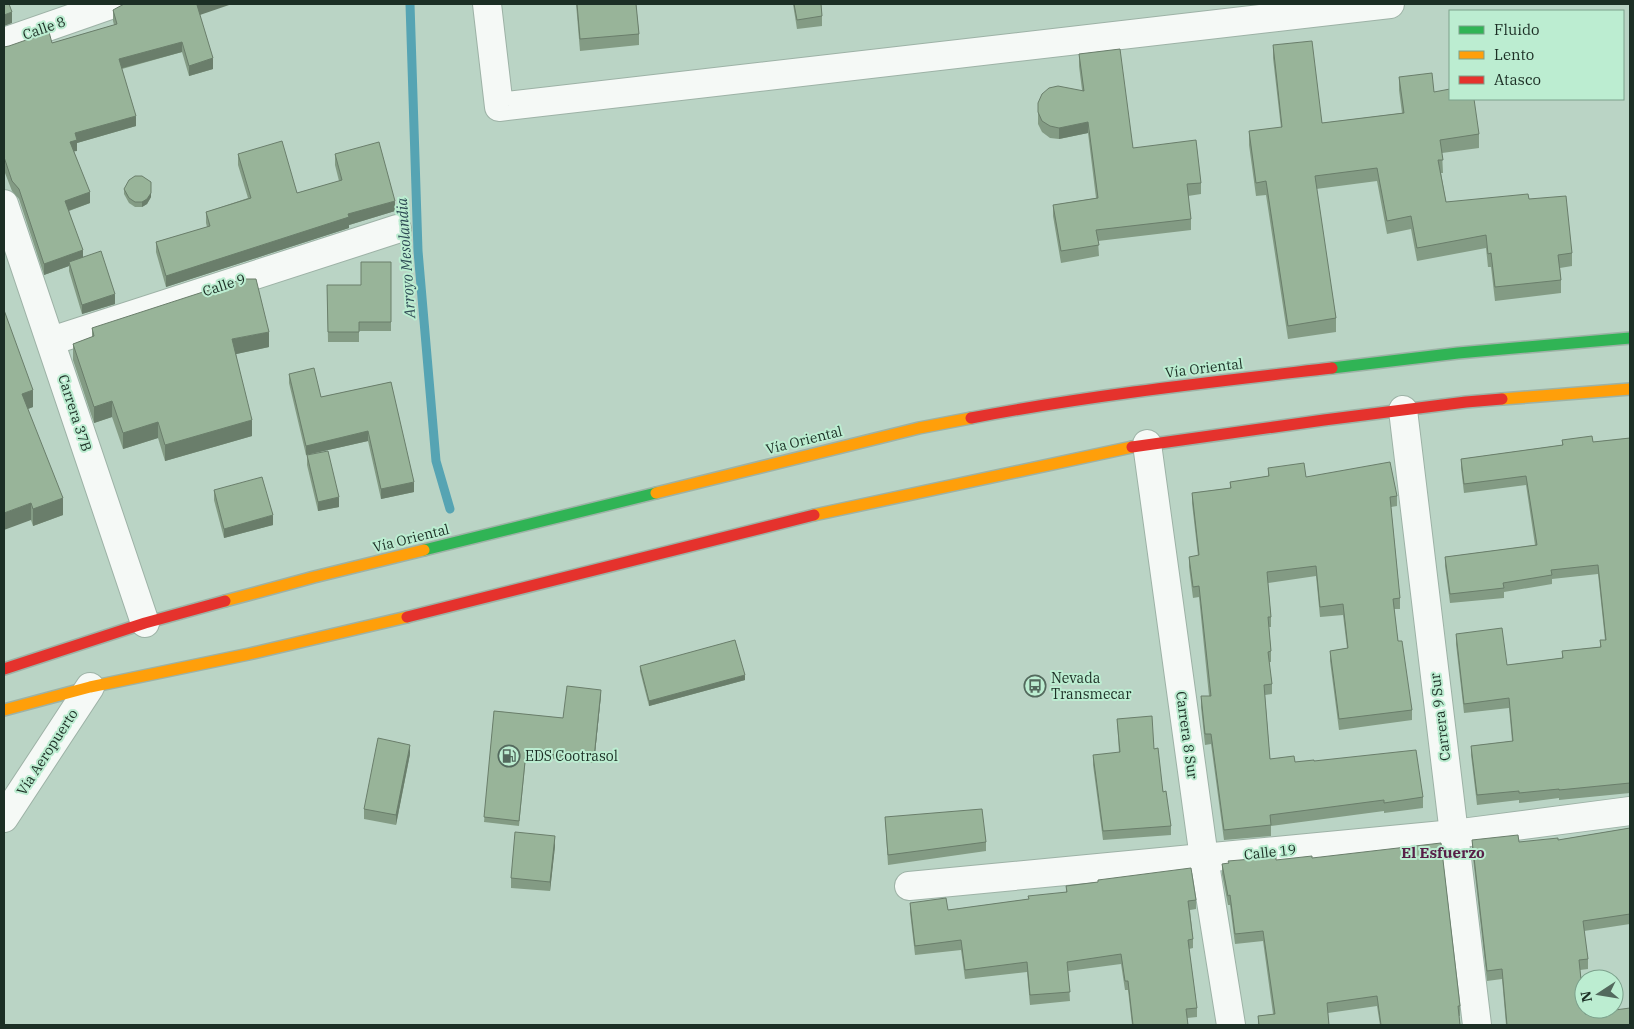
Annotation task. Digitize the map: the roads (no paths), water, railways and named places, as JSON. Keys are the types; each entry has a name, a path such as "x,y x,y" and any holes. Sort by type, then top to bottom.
{"highway":[{"name":"Vía Oriental","path":"4,669 145,623 323,574 919,428 1038,405 1139,391 1439,355 1630,338"},
{"path":"4,710 90,687 249,654 408,617 794,520 1148,444 1466,402 1630,389"}],"street":[{"name":"Calle 8","path":"4,42 113,4"},
{"path":"487,4 499,107 1390,4"},
{"name":"Carrera 37B","path":"4,204 145,623"},
{"name":"Calle 9","path":"51,341 397,229"},
{"name":"Carrera 9 Sur","path":"1403,410 1477,1025"},
{"name":"Carrera 8 Sur","path":"1148,444 1204,858 1231,1025"},
{"name":"Vía Aeropuerto","path":"4,818 90,687"},
{"name":"Calle 19","path":"910,886 1454,834 1630,811"}],"waterway":[{"name":"Arroyo Mesolandia","path":"410,4 418,251 436,461 450,509"}],"place":[{"name":"Nevada Transmecar","path":"1035,686"},
{"name":"EDS Cootrasol","path":"509,756"}],"district":[{"name":"El Esfuerzo","path":"1443,853"}]}
